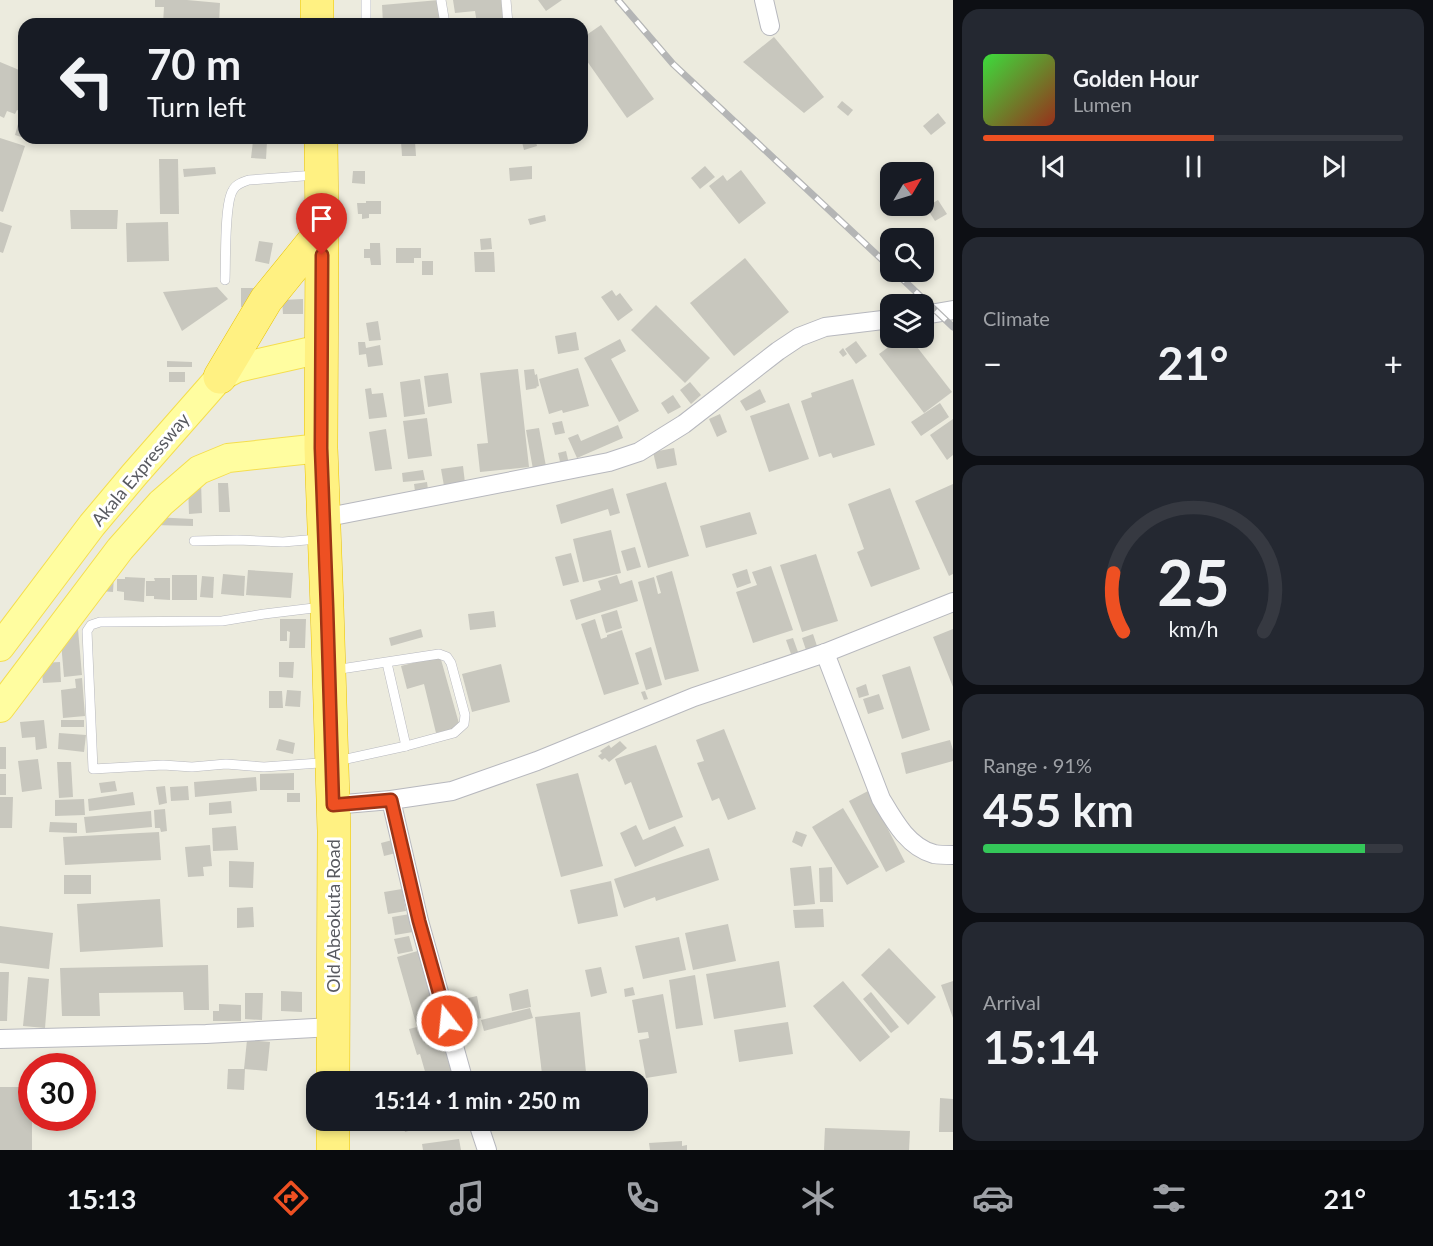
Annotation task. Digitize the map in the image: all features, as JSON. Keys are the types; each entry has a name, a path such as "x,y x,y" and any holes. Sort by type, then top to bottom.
{"highway":[{"path":"317,0 317,18"},
{"name":"Old Abeokuta Road","path":"321,144 321,448 333,762 333,1071"},
{"path":"220,377 266,300 322,231"},
{"path":"333,1131 333,1150"}],"main road":[{"name":"Akala Expressway","path":"0,647 92,525 220,377 237,368 321,349"},
{"name":"Akala Expressway","path":"0,708 120,549 161,503 199,470 228,458 321,448"}],"street":[{"path":"764,0 770,26"},
{"path":"934,313 953,310"},
{"path":"323,529 609,462 639,452 684,424 778,351 800,337 825,327 880,320"},
{"path":"333,805 391,800 452,791 537,761 694,697 825,653 953,602"},
{"path":"825,653 881,800 899,828 915,845 933,854 953,855"},
{"path":"391,800 419,921 461,1071"},
{"path":"0,1039 206,1034 333,1028"},
{"path":"481,1131 487,1150"}],"lane":[{"path":"366,0 366,18"},
{"path":"441,0 444,18"},
{"path":"506,0 508,18"},
{"path":"225,280 228,203 233,189 249,180 322,174"},
{"path":"194,541 283,542 323,529"},
{"path":"327,607 222,621 100,622 92,625 87,631 93,770 163,765 192,767 226,764 264,767 333,762 454,734 464,724 465,715 451,663 443,654 329,671"},
{"path":"387,663 406,746"}],"building":[{"path":"155,0 220,3 219,18 163,18 164,7 155,7"},
{"path":"439,0 441,18 383,18 382,5"},
{"path":"453,0 501,0 503,18 476,18 475,11 455,13"},
{"path":"538,0 562,0 546,11"},
{"path":"601,25 654,99 627,118 588,63 588,34"},
{"path":"774,37 824,97 804,113 743,62"},
{"path":"0,62 18,70 18,110 15,114 7,111 4,118 0,116"},
{"path":"842,101 853,110 848,116 837,107"},
{"path":"938,113 946,123 931,135 923,126"},
{"path":"0,138 25,146 3,212 0,211"},
{"path":"253,144 267,144 266,159 251,158"},
{"path":"401,144 415,144 416,156 402,156"},
{"path":"522,144 536,144 537,146 524,150"},
{"path":"159,159 178,159 179,214 160,214"},
{"path":"532,166 532,179 510,181 509,168"},
{"path":"705,166 715,177 700,189 691,178"},
{"path":"215,167 216,174 184,177 183,169"},
{"path":"741,170 766,203 739,224 709,186 723,175 727,181"},
{"path":"353,171 365,171 365,184 352,183"},
{"path":"938,200 947,214 935,221 932,216 934,216 934,202"},
{"path":"366,201 381,201 381,214 369,214 369,218 362,219 362,214 358,214 357,203 366,203"},
{"path":"70,210 118,210 117,229 71,229"},
{"path":"545,215 546,221 530,225 528,219"},
{"path":"0,222 12,226 3,253 0,252"},
{"path":"168,222 169,261 127,262 126,223"},
{"path":"491,238 492,249 481,250 480,239"},
{"path":"259,241 273,243 269,264 255,261"},
{"path":"370,243 380,243 381,265 371,265 370,258 364,258 364,249 370,249"},
{"path":"396,248 421,248 421,258 414,258 414,263 396,263"},
{"path":"474,252 494,252 495,272 475,272"},
{"path":"745,258 789,312 734,356 690,303"},
{"path":"422,261 433,261 433,275 422,275"},
{"path":"217,287 228,299 182,331 163,292"},
{"path":"241,288 254,288 254,307 241,307"},
{"path":"612,290 616,296 620,293 633,310 618,321 601,297"},
{"path":"303,299 303,314 283,314 282,300"},
{"path":"656,305 710,358 685,383 631,330"},
{"path":"378,321 381,340 369,341 366,323"},
{"path":"576,332 579,350 558,354 555,336"},
{"path":"620,339 626,351 611,359 639,411 619,422 584,358"},
{"path":"856,341 867,356 856,364 845,349"},
{"path":"358,342 365,342 366,348 380,345 383,365 368,367 366,354 359,355"},
{"path":"843,348 847,354 843,357 839,352"},
{"path":"887,348 918,348 952,392 924,413 879,354"},
{"path":"167,361 192,362 192,367 167,367"},
{"path":"578,368 589,406 549,414 539,379"},
{"path":"518,369 529,467 480,472 477,444 488,443 480,373"},
{"path":"534,369 539,386 526,390 524,370"},
{"path":"169,372 185,372 185,382 169,382"},
{"path":"448,373 452,403 428,407 424,376"},
{"path":"420,379 425,414 404,417 400,382"},
{"path":"853,379 875,445 833,458 831,453 819,457 801,401 812,397 811,393"},
{"path":"690,382 701,395 691,404 680,390"},
{"path":"371,388 372,394 383,393 387,417 369,419 365,389"},
{"path":"760,389 766,402 746,411 740,401"},
{"path":"673,395 681,407 668,414 661,403"},
{"path":"789,403 809,459 769,472 750,416"},
{"path":"940,403 949,417 921,436 911,422"},
{"path":"720,414 727,432 717,437 709,419"},
{"path":"427,418 432,456 408,459 403,421"},
{"path":"953,419 953,455 947,460 930,435"},
{"path":"562,421 565,433 555,435 552,423"},
{"path":"618,425 623,438 577,458 568,438 578,434 581,441"},
{"path":"539,428 547,472 534,475 526,430"},
{"path":"386,429 392,469 375,471 369,432"},
{"path":"674,448 677,465 657,469 653,452"},
{"path":"566,451 570,468 562,470 558,453"},
{"path":"463,466 465,483 444,486 441,469"},
{"path":"423,470 425,480 403,482 402,473"},
{"path":"201,482 202,513 189,514 188,483"},
{"path":"427,482 428,490 415,491 414,484"},
{"path":"666,482 689,556 648,568 626,494"},
{"path":"218,483 228,483 230,512 219,512"},
{"path":"953,484 953,574 949,576 915,501"},
{"path":"613,488 620,513 610,516 608,509 561,524 556,505"},
{"path":"890,488 920,569 871,587 857,552 864,549 848,504"},
{"path":"750,512 757,534 706,548 700,526"},
{"path":"153,517 193,519 193,526 153,525"},
{"path":"611,530 621,573 583,582 573,539"},
{"path":"635,547 641,567 627,571 621,551"},
{"path":"571,553 579,582 563,586 555,557"},
{"path":"816,554 838,621 802,632 780,565"},
{"path":"771,566 793,630 753,643 736,592 757,585 752,572"},
{"path":"747,569 751,583 737,588 732,574"},
{"path":"248,570 293,573 291,598 246,595"},
{"path":"672,571 699,671 665,680 638,582 654,577 658,594 661,593 656,576"},
{"path":"223,574 245,576 244,596 221,594"},
{"path":"114,575 113,592 101,591"},
{"path":"172,575 197,575 197,600 172,600"},
{"path":"617,575 620,584 632,580 638,601 576,620 570,600 601,590 598,581"},
{"path":"202,576 214,577 213,598 200,597"},
{"path":"125,577 145,578 144,602 124,600 124,592 117,591 117,579 125,579"},
{"path":"154,578 170,578 170,600 146,596 146,581 155,581"},
{"path":"617,610 622,628 606,633 601,615"},
{"path":"494,611 496,627 470,630 468,614"},
{"path":"280,619 306,619 305,648 289,648 290,632 287,631 287,641 280,641"},
{"path":"595,619 601,639 622,630 639,684 604,695 581,624"},
{"path":"78,629 82,675 64,677 60,631"},
{"path":"421,629 423,637 391,646 389,638"},
{"path":"953,629 953,687 933,637"},
{"path":"813,634 818,649 807,653 802,638"},
{"path":"793,638 798,652 791,654 786,640"},
{"path":"651,647 662,685 646,690 635,653"},
{"path":"440,656 460,727 436,733 424,684 407,689 401,666"},
{"path":"60,662 61,682 43,683 41,663"},
{"path":"279,662 294,662 293,678 279,677"},
{"path":"501,664 510,702 472,712 462,674"},
{"path":"910,666 930,730 902,739 882,675"},
{"path":"82,678 85,716 63,718 61,690 76,688 75,679"},
{"path":"866,684 869,695 859,698 856,688"},
{"path":"287,690 301,691 300,707 285,706"},
{"path":"269,691 282,691 283,708 269,708"},
{"path":"645,691 648,699 644,700 641,692"},
{"path":"879,694 884,709 868,714 863,699"},
{"path":"44,720 47,748 36,750 35,737 22,738 20,722"},
{"path":"61,720 84,720 84,727 61,727"},
{"path":"724,729 756,809 728,820 719,798 712,801 697,763 704,761 696,740"},
{"path":"59,733 86,735 84,752 58,749"},
{"path":"279,739 295,743 293,754 276,750"},
{"path":"950,740 953,761 906,774 901,753"},
{"path":"620,741 627,748 609,762 598,756 602,753 600,751 609,745 611,748"},
{"path":"656,745 683,817 649,830 631,782 625,785 615,759"},
{"path":"0,747 6,747 6,769 0,769"},
{"path":"38,759 42,789 22,792 18,761"},
{"path":"57,762 71,762 73,797 59,798"},
{"path":"294,773 294,790 260,790 260,774"},
{"path":"578,773 603,866 561,877 536,784"},
{"path":"0,774 6,774 6,795 0,795"},
{"path":"256,777 257,791 195,797 194,782"},
{"path":"115,781 117,791 101,793 99,783"},
{"path":"165,786 167,803 159,805 156,787"},
{"path":"188,786 189,800 171,801 170,787"},
{"path":"868,791 905,862 886,872 849,801"},
{"path":"133,792 135,805 89,811 88,799"},
{"path":"287,793 300,793 300,802 287,802"},
{"path":"0,797 13,797 12,828 0,828"},
{"path":"84,799 85,815 55,816 55,800"},
{"path":"231,801 232,813 209,815 209,803"},
{"path":"843,808 879,867 847,885 812,827"},
{"path":"165,809 167,831 161,832 160,828 155,828 154,810"},
{"path":"151,811 152,827 86,833 84,817"},
{"path":"50,822 77,823 77,833 49,832"},
{"path":"636,825 643,840 675,826 684,846 635,867 620,833"},
{"path":"236,826 238,850 213,851 212,828"},
{"path":"796,831 807,835 802,847 792,842"},
{"path":"159,832 161,860 65,865 63,837"},
{"path":"396,839 400,852 384,856 381,843"},
{"path":"210,845 212,866 203,867 204,876 188,877 185,847"},
{"path":"709,848 719,880 656,901 655,897 624,908 614,879"},
{"path":"229,861 254,862 253,888 229,887"},
{"path":"811,866 815,904 794,906 790,868"},
{"path":"832,867 833,902 820,902 819,868"},
{"path":"64,875 91,875 91,894 64,894"},
{"path":"611,881 618,916 578,924 570,890"},
{"path":"402,889 406,911 388,914 384,892"},
{"path":"160,899 163,947 80,952 77,904"},
{"path":"253,907 254,927 237,928 237,908"},
{"path":"823,909 824,927 795,928 793,910"},
{"path":"410,914 419,931 395,935 392,917"},
{"path":"728,924 736,961 693,970 685,933"},
{"path":"0,926 53,933 49,969 0,963"},
{"path":"409,936 413,951 398,954 394,939"},
{"path":"679,937 686,970 643,979 635,946"},
{"path":"889,948 936,997 908,1025 861,975"},
{"path":"421,950 456,1071 425,1071 409,1029 417,1027 397,957"},
{"path":"779,961 786,1007 714,1019 706,974"},
{"path":"208,965 209,1010 184,1010 183,992 99,993 100,1016 62,1016 60,968"},
{"path":"601,967 607,993 591,997 585,970"},
{"path":"0,972 9,972 7,1021 0,1021"},
{"path":"695,975 703,1025 676,1029 669,980"},
{"path":"28,977 49,979 45,1028 23,1026"},
{"path":"843,981 890,1037 860,1062 813,1006"},
{"path":"953,981 953,1018 941,985"},
{"path":"633,987 635,995 625,997 624,989"},
{"path":"528,989 531,1007 512,1011 509,994"},
{"path":"281,991 302,992 302,1012 281,1011"},
{"path":"871,992 899,1027 891,1033 863,999"},
{"path":"245,993 263,993 262,1020 245,1019"},
{"path":"663,994 677,1073 648,1078 639,1040 649,1038 648,1032 638,1033 632,1000"},
{"path":"477,996 481,1018 463,1022 459,1000"},
{"path":"219,1004 241,1005 241,1021 213,1021 213,1011 219,1011"},
{"path":"530,1008 533,1018 484,1031 481,1020"},
{"path":"580,1012 586,1071 542,1071 535,1017"},
{"path":"788,1022 793,1054 739,1062 734,1030"},
{"path":"247,1040 270,1042 267,1071 244,1069"},
{"path":"228,1069 245,1069 244,1090 227,1089"},
{"path":"0,1087 18,1087 18,1131 32,1131 32,1150 0,1150"},
{"path":"940,1098 953,1099 953,1132 939,1132"},
{"path":"825,1128 910,1131 909,1150 824,1150"},
{"path":"459,1139 461,1150 423,1150 422,1144"},
{"path":"682,1141 682,1146 687,1145 687,1150 650,1150 649,1143"}],"railway":[{"path":"618,0 673,64 880,258"},
{"path":"906,282 953,327"}],"route":[{"path":"322,255 321,448 333,805 391,800 419,921 447,1021"}]}
